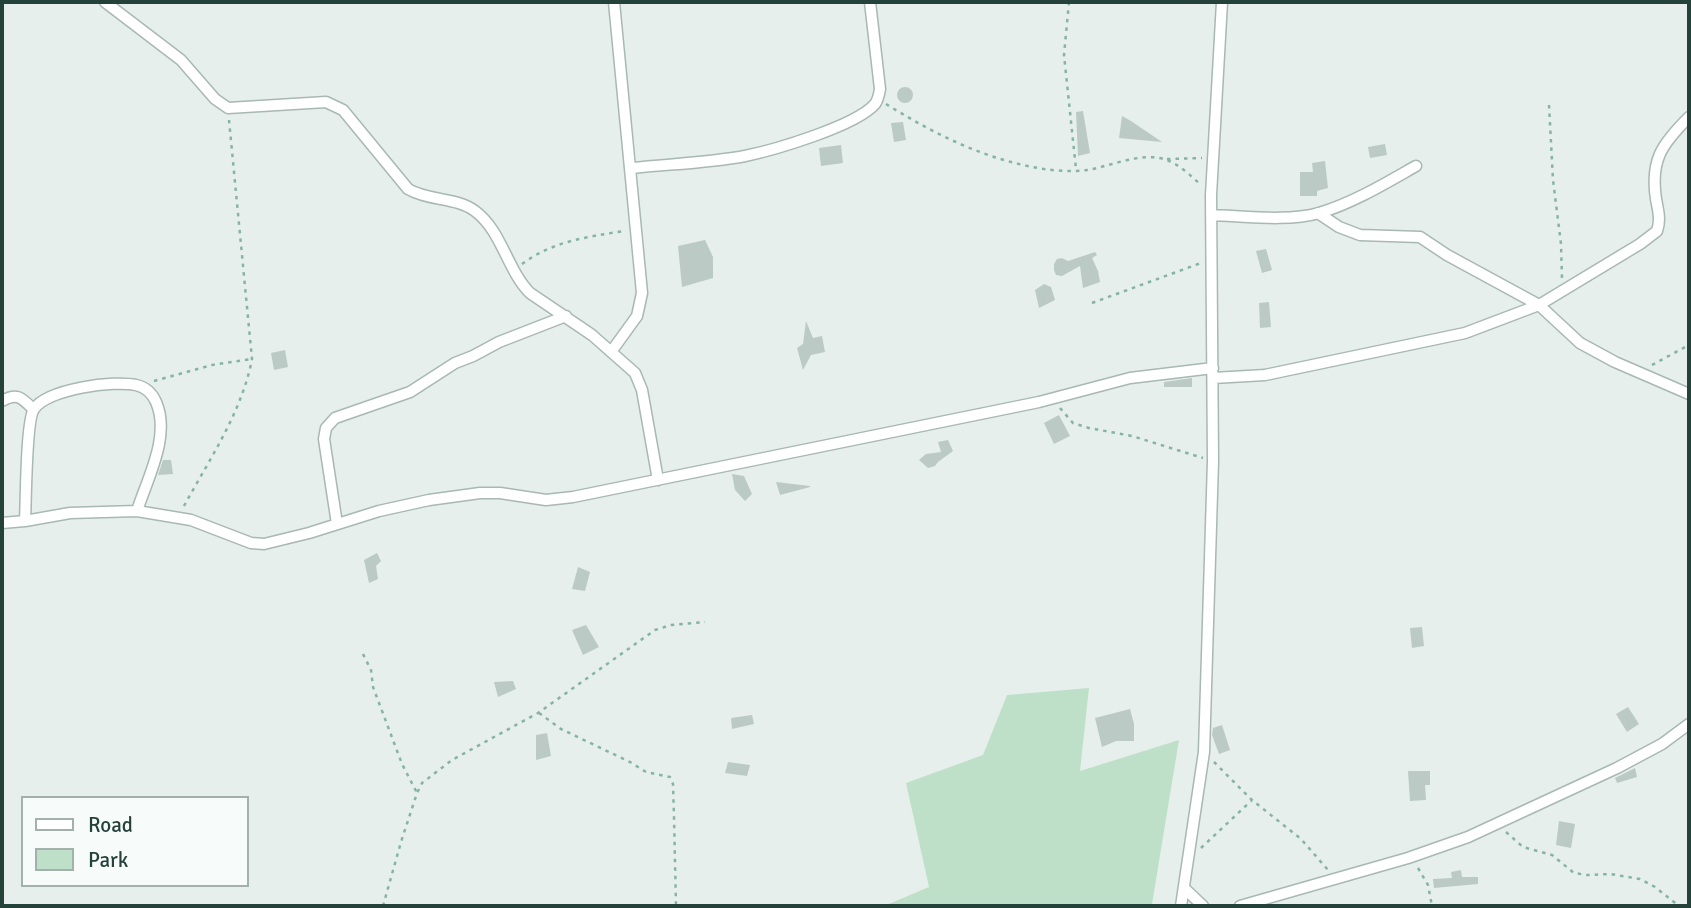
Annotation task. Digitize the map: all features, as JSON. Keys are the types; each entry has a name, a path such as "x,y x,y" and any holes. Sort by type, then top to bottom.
{"street":[{"path":"105,2 181,60 215,99 228,108 326,102 343,110 408,189 466,206 476,212 488,225 522,285 566,316 635,373 642,390 658,481"},
{"path":"611,352 637,316 642,293 638,229 615,33 614,2"},
{"path":"632,168 744,156 786,144 855,118 873,106 878,99 878,69 870,2"},
{"path":"1181,906 1204,752 1213,461 1211,195 1222,2"},
{"path":"2,523 70,513 137,511 191,520 251,543 264,544 379,511 429,500 480,493 500,493 546,500 573,497 1053,398 1130,378 1213,373 1265,375 1429,341 1504,320 1539,305 1657,231 1660,217 1654,183 1656,164 1669,140 1689,117"},
{"path":"1211,215 1297,216 1318,213 1355,198 1416,166"},
{"path":"1318,213 1339,227 1360,235 1420,237 1447,256 1539,305 1580,343 1637,372 1689,394"},
{"path":"337,524 324,439 326,428 335,418 410,392 456,363 499,342 566,316"},
{"path":"25,521 29,426 33,409 43,401 80,387 137,385 152,395 160,413 160,424 154,460 137,511"},
{"path":"2,401 15,395 21,396 33,409"},
{"path":"1240,906 1408,858 1468,837 1617,768 1662,744 1689,724"},
{"path":"1184,888 1203,906"}],"path":[{"path":"1069,2 1064,55 1076,171"},
{"path":"878,99 940,136 978,153 1047,169 1076,171 1146,157 1212,158"},
{"path":"1549,105 1553,180 1561,244 1562,273 1559,293"},
{"path":"177,518 235,411 248,379 252,359 228,108"},
{"path":"1165,159 1181,168 1211,195"},
{"path":"514,270 556,244 638,229"},
{"path":"1092,303 1210,259"},
{"path":"1637,372 1689,345"},
{"path":"137,385 252,359"},
{"path":"1053,398 1073,422 1168,445 1213,461"},
{"path":"383,906 422,783 452,760 538,713 654,630 671,625 705,622"},
{"path":"363,654 371,670 373,687 402,764 417,793"},
{"path":"538,713 561,729 646,772 670,778 674,817 676,906"},
{"path":"1204,752 1252,800 1301,839 1334,878"},
{"path":"1188,860 1252,800"},
{"path":"1498,823 1523,847 1552,855 1574,873 1601,873 1640,879 1679,906"},
{"path":"1408,858 1421,870 1428,885 1432,906"}],"green space":[{"path":"1089,688 1080,771 1179,740 1152,904 884,906 929,887 906,783 983,755 1007,695"}],"building":[{"path":"905,87 911,89 911,101 905,103 899,101 897,95 899,89"},
{"path":"1083,111 1090,153 1078,156 1076,112"},
{"path":"1122,116 1131,121 1162,142 1119,138"},
{"path":"903,122 906,140 894,142 891,123"},
{"path":"1385,144 1387,155 1370,158 1368,147"},
{"path":"841,145 843,163 821,166 819,148"},
{"path":"1325,161 1328,188 1317,191 1317,196 1300,196 1300,172 1313,172 1312,163"},
{"path":"705,240 713,257 713,278 682,287 678,246"},
{"path":"1266,249 1272,270 1262,273 1256,251"},
{"path":"1095,252 1097,255 1092,258 1100,282 1083,288 1080,266 1062,276 1056,275 1054,264 1057,259 1068,261"},
{"path":"1044,284 1051,287 1055,300 1039,308 1035,290"},
{"path":"1269,302 1271,327 1260,328 1259,303"},
{"path":"806,321 813,338 822,336 825,352 811,355 803,370 797,348 803,344"},
{"path":"285,350 288,367 274,370 271,353"},
{"path":"1192,378 1192,387 1164,387 1164,382"},
{"path":"1059,415 1070,436 1054,444 1044,423"},
{"path":"948,440 953,451 935,466 928,468 919,460 926,454 941,452 938,442"},
{"path":"163,460 171,460 173,474 158,475"},
{"path":"732,474 744,476 752,494 745,501 735,490"},
{"path":"776,482 810,486 810,487 780,495"},
{"path":"377,553 381,561 376,566 378,579 369,583 364,560"},
{"path":"578,567 590,572 585,591 572,589"},
{"path":"586,625 599,647 583,655 572,630"},
{"path":"1422,627 1424,646 1412,648 1410,628"},
{"path":"513,681 516,689 498,697 494,682"},
{"path":"1628,707 1639,724 1627,732 1616,714"},
{"path":"1130,709 1134,724 1134,741 1116,741 1102,747 1095,718"},
{"path":"752,715 754,724 732,729 731,718"},
{"path":"1222,725 1230,750 1219,754 1212,735 1213,728"},
{"path":"547,733 551,756 536,760 536,735"},
{"path":"728,762 750,765 747,776 725,773"},
{"path":"1635,768 1637,777 1617,783 1615,778"},
{"path":"1408,771 1430,771 1430,785 1425,785 1426,800 1410,801"},
{"path":"1559,821 1575,824 1571,848 1556,845"},
{"path":"1461,870 1462,877 1478,877 1478,884 1434,888 1433,879 1452,878 1451,872"}]}
